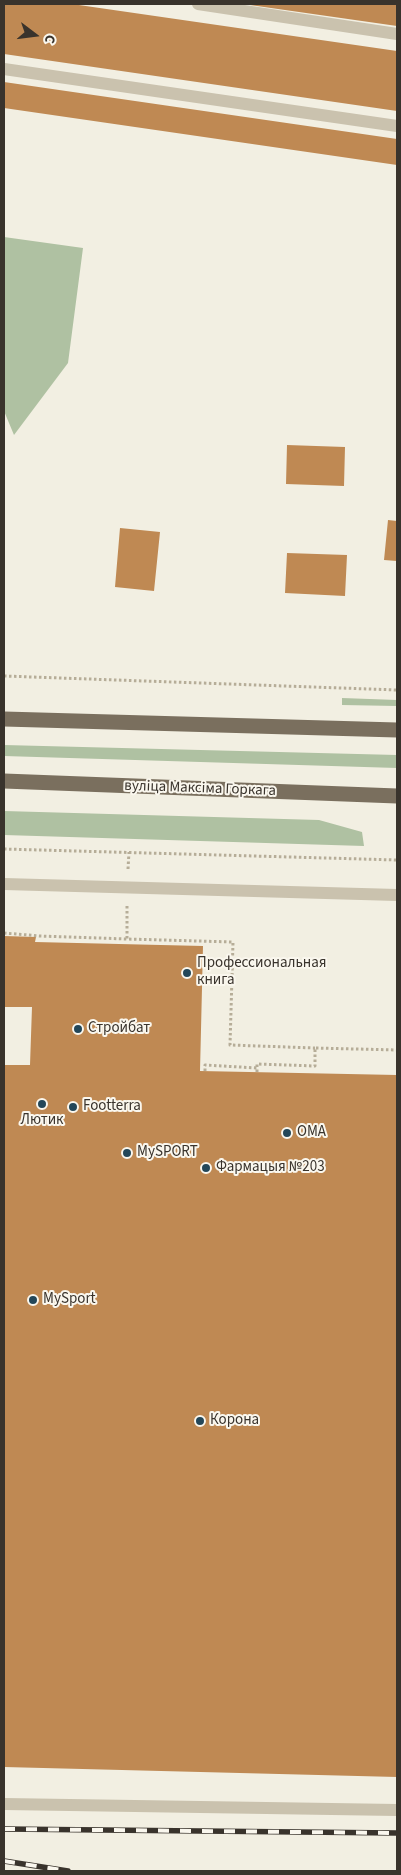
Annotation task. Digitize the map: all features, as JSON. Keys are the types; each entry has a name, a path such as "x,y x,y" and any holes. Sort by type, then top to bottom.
{"main road":[{"path":"4,720 397,730"},
{"name":"вуліца Максіма Горкага","path":"4,781 397,796"}],"lane":[{"path":"198,4 397,34"},
{"path":"4,68 397,126"},
{"path":"4,884 397,895"},
{"path":"4,1804 397,1810"}],"path":[{"path":"4,676 397,690"},
{"path":"4,849 397,860"},
{"path":"127,938 129,852"},
{"path":"4,933 40,936 233,942 230,1045 397,1050"},
{"path":"205,1071 205,1065 257,1070 257,1064 315,1066 315,1048"}],"green space":[{"path":"4,237 83,248 68,363 14,435 4,411"},
{"path":"342,698 397,700 397,706 342,705"},
{"path":"4,745 397,755 397,768 4,756"},
{"path":"4,811 319,820 362,832 364,846 4,835"}],"building":[{"path":"4,4 72,4 397,51 397,111 4,54"},
{"path":"397,4 397,26 250,5"},
{"path":"4,82 397,139 397,165 4,108"},
{"path":"287,445 345,447 344,486 286,484"},
{"path":"388,520 397,521 397,561 384,560"},
{"path":"120,528 160,532 154,591 115,587"},
{"path":"287,553 347,555 345,596 285,593"},
{"name":"Корона","path":"4,936 36,937 35,942 203,946 200,1071 397,1075 397,1777 4,1767 4,1065 30,1065 32,1007 4,1007"}],"railway":[{"path":"4,1829 397,1833"},
{"path":"4,1861 68,1871"}],"place":[{"name":"Профессиональная книга","path":"187,973"},
{"name":"Стройбат","path":"78,1029"},
{"name":"Лютик","path":"42,1104"},
{"name":"Footterra","path":"73,1107"},
{"name":"ОМА","path":"287,1133"},
{"name":"MySPORT","path":"127,1153"},
{"name":"Фармацыя №203","path":"206,1168"},
{"name":"MySport","path":"33,1300"},
{"name":"Корона","path":"200,1421"}]}
